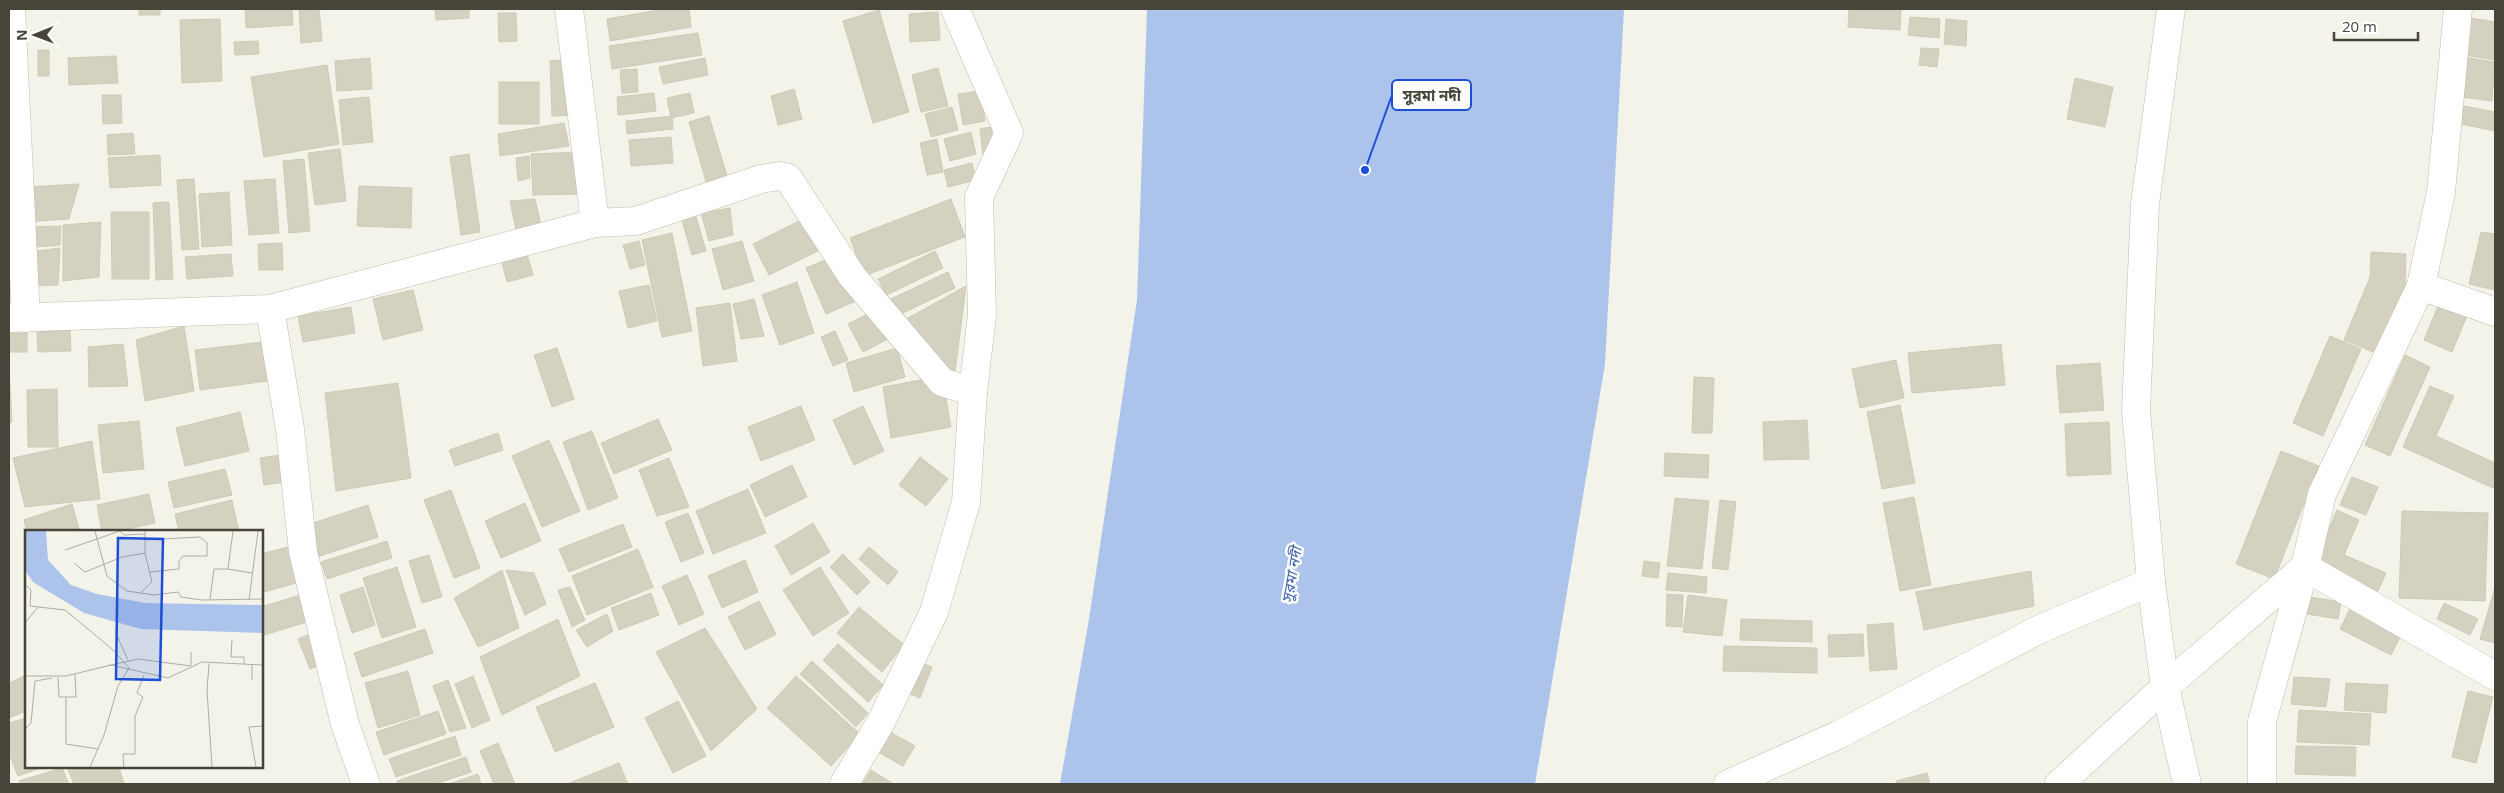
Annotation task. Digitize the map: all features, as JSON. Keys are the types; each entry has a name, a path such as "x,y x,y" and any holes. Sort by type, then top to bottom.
{"street":[{"path":"11,9 17,318 270,309 596,223 636,220 761,179 779,176 788,178 852,276 942,382 973,392"},
{"path":"569,9 596,223"},
{"path":"844,784 881,722 934,612 966,502 973,392 982,316 979,197 1009,132 955,9"},
{"path":"2171,9 2145,204 2136,410 2151,582 2165,687 2187,784"},
{"path":"2262,784 2262,721 2305,567 2322,494 2422,286 2441,192 2458,9"},
{"path":"2422,286 2495,312"},
{"path":"270,309 290,429 303,552 345,724 366,784"},
{"path":"2305,567 2495,676"},
{"path":"2059,784 2165,687 2305,567"},
{"path":"1728,784 1838,735 2040,629 2151,582"}],"water":[{"path":"1147,9 1624,9 1605,364 1535,784 1060,784 1089,619 1137,300"}],"building":[{"path":"139,9 160,9 160,15 139,15"},
{"path":"245,9 292,9 293,25 246,28"},
{"path":"299,9 319,9 322,41 301,43"},
{"path":"435,9 469,9 469,18 436,20"},
{"path":"664,9 689,9 691,27 610,41 607,19"},
{"path":"1849,9 1901,9 1900,30 1848,27"},
{"path":"879,10 909,112 873,123 843,21"},
{"path":"938,12 940,40 910,42 909,14"},
{"path":"498,13 516,13 517,41 499,42"},
{"path":"1910,17 1940,19 1939,38 1908,35"},
{"path":"2470,18 2495,22 2495,60 2464,55"},
{"path":"220,19 222,81 182,83 180,20"},
{"path":"1946,19 1967,21 1966,46 1944,44"},
{"path":"698,33 702,55 612,69 609,46"},
{"path":"258,41 259,54 235,55 234,42"},
{"path":"1921,48 1939,49 1937,67 1919,65"},
{"path":"38,50 49,50 49,76 38,76"},
{"path":"116,56 118,83 69,85 68,58"},
{"path":"370,58 372,89 337,91 335,61"},
{"path":"705,58 708,75 663,84 659,67"},
{"path":"2468,58 2495,62 2492,101 2462,97"},
{"path":"575,59 578,115 552,116 550,61"},
{"path":"327,65 339,144 264,157 251,77"},
{"path":"938,68 948,106 921,112 912,75"},
{"path":"637,69 638,92 622,93 620,70"},
{"path":"2075,78 2113,87 2105,127 2067,119"},
{"path":"499,82 539,82 539,124 499,124"},
{"path":"794,89 802,119 778,125 771,96"},
{"path":"980,91 985,121 963,125 958,94"},
{"path":"654,93 656,111 618,115 617,97"},
{"path":"690,93 694,113 671,118 667,98"},
{"path":"102,95 121,95 122,123 103,124"},
{"path":"369,97 373,142 343,145 339,100"},
{"path":"2464,106 2495,112 2495,131 2461,124"},
{"path":"952,107 958,130 931,137 925,114"},
{"path":"672,116 673,129 627,134 626,121"},
{"path":"709,116 727,176 706,182 689,122"},
{"path":"564,123 569,146 500,156 498,134"},
{"path":"991,127 994,154 983,155 980,129"},
{"path":"971,132 976,154 950,161 944,139"},
{"path":"133,133 135,154 108,155 107,135"},
{"path":"671,137 673,163 631,166 629,140"},
{"path":"937,139 943,172 927,175 920,143"},
{"path":"340,149 346,201 315,205 308,153"},
{"path":"578,152 578,194 533,195 531,154"},
{"path":"469,154 480,232 461,235 450,157"},
{"path":"160,155 161,185 110,188 108,158"},
{"path":"529,156 530,178 518,181 516,158"},
{"path":"304,159 310,231 289,233 283,161"},
{"path":"972,163 976,180 948,187 944,170"},
{"path":"194,179 199,249 182,250 177,180"},
{"path":"275,179 279,233 249,235 244,181"},
{"path":"79,184 69,219 23,222 26,187"},
{"path":"359,186 412,188 411,228 357,226"},
{"path":"229,192 232,245 202,247 199,194"},
{"path":"535,199 541,225 516,229 510,201"},
{"path":"951,199 965,237 864,276 850,238"},
{"path":"169,202 173,279 156,280 153,203"},
{"path":"730,208 733,235 709,241 701,213"},
{"path":"111,212 149,212 149,279 112,279"},
{"path":"695,213 706,251 692,255 681,217"},
{"path":"805,218 820,250 769,275 753,244"},
{"path":"101,222 99,277 63,281 63,225"},
{"path":"61,226 60,245 24,248 25,227"},
{"path":"2481,232 2495,234 2495,290 2469,284"},
{"path":"672,233 692,331 662,337 642,240"},
{"path":"639,241 645,265 630,269 623,245"},
{"path":"742,241 754,281 723,290 712,249"},
{"path":"282,243 283,270 259,270 258,244"},
{"path":"60,248 58,285 26,286 28,252"},
{"path":"526,250 533,275 507,282 501,258"},
{"path":"935,251 943,268 886,295 878,279"},
{"path":"2371,252 2406,254 2405,287 2378,354 2344,340 2370,277"},
{"path":"231,254 233,276 187,279 185,257"},
{"path":"837,255 856,301 826,314 806,268"},
{"path":"948,272 955,288 899,315 891,299"},
{"path":"797,282 814,333 780,345 762,295"},
{"path":"649,285 657,321 628,328 619,291"},
{"path":"966,286 954,380 899,323"},
{"path":"413,290 423,330 383,340 373,299"},
{"path":"754,299 764,336 741,339 733,304"},
{"path":"2441,299 2469,311 2452,352 2424,340"},
{"path":"730,303 737,361 703,366 696,308"},
{"path":"351,307 355,333 303,342 298,316"},
{"path":"879,308 894,336 863,352 848,324"},
{"path":"184,326 194,391 145,401 136,340"},
{"path":"70,330 71,351 38,352 37,332"},
{"path":"835,331 848,360 833,366 821,337"},
{"path":"9,333 27,333 27,352 9,352"},
{"path":"2330,336 2361,349 2323,436 2293,423"},
{"path":"263,342 268,381 200,390 195,350"},
{"path":"123,344 128,386 89,387 88,347"},
{"path":"2001,344 2005,385 1912,393 1908,353"},
{"path":"557,348 574,399 552,407 534,355"},
{"path":"897,348 905,377 854,392 846,363"},
{"path":"2405,355 2430,367 2390,456 2365,445"},
{"path":"1896,360 1904,398 1860,408 1852,369"},
{"path":"2100,363 2104,410 2060,413 2056,366"},
{"path":"9,368 12,422 9,423"},
{"path":"942,376 951,427 891,438 883,387"},
{"path":"1694,377 1714,378 1712,433 1692,433"},
{"path":"398,383 411,478 336,491 325,393"},
{"path":"2430,386 2454,396 2436,436 2495,463 2495,489 2403,447"},
{"path":"57,389 58,447 28,447 27,390"},
{"path":"1900,405 1915,483 1882,489 1867,412"},
{"path":"801,406 815,440 761,461 748,427"},
{"path":"863,406 884,451 854,465 833,420"},
{"path":"240,412 249,451 185,466 176,428"},
{"path":"658,419 672,450 614,474 601,443"},
{"path":"1807,420 1809,459 1764,460 1763,422"},
{"path":"139,421 144,469 103,473 98,425"},
{"path":"2109,422 2111,474 2067,476 2065,424"},
{"path":"592,431 618,498 588,510 563,442"},
{"path":"498,433 503,450 455,466 449,450"},
{"path":"549,440 580,511 542,527 512,456"},
{"path":"92,441 100,499 25,507 13,458"},
{"path":"2281,451 2319,466 2274,579 2236,564"},
{"path":"1665,453 1709,455 1708,478 1664,476"},
{"path":"288,454 292,481 264,485 260,458"},
{"path":"920,457 948,479 926,506 899,485"},
{"path":"669,458 689,507 657,516 639,470"},
{"path":"792,465 807,497 765,517 750,485"},
{"path":"225,469 232,495 174,508 168,482"},
{"path":"2352,477 2378,487 2366,515 2340,505"},
{"path":"748,489 766,533 713,554 696,511"},
{"path":"451,490 480,568 454,578 424,500"},
{"path":"149,494 155,523 124,530 102,530 97,505"},
{"path":"1914,497 1931,585 1900,591 1883,503"},
{"path":"1675,498 1709,501 1702,569 1667,566"},
{"path":"232,500 239,530 179,530 175,514"},
{"path":"1720,500 1736,502 1728,570 1712,568"},
{"path":"525,503 541,541 501,558 485,521"},
{"path":"72,504 79,530 26,530 24,520"},
{"path":"368,505 378,537 317,557 307,525"},
{"path":"2337,510 2359,520 2344,555 2386,573 2378,591 2315,562"},
{"path":"2402,511 2488,513 2485,601 2399,598"},
{"path":"688,513 704,553 681,562 665,522"},
{"path":"813,523 830,552 791,575 775,546"},
{"path":"623,524 632,547 569,572 559,549"},
{"path":"387,541 392,558 327,579 321,562"},
{"path":"304,543 313,578 262,593 262,554"},
{"path":"869,547 898,572 888,585 859,559"},
{"path":"638,549 653,587 587,615 572,576"},
{"path":"843,554 870,582 857,595 830,567"},
{"path":"429,555 442,597 422,603 409,561"},
{"path":"745,560 758,592 722,608 708,576"},
{"path":"1644,561 1660,563 1658,578 1642,576"},
{"path":"397,567 416,627 382,638 363,578"},
{"path":"820,567 849,613 813,636 783,590"},
{"path":"502,570 519,628 478,647 454,598"},
{"path":"506,570 534,573 546,604 525,615"},
{"path":"2031,571 2034,606 1924,630 1916,592"},
{"path":"1668,573 1707,577 1706,593 1666,590"},
{"path":"687,575 704,614 679,625 662,586"},
{"path":"363,587 375,625 352,633 340,595"},
{"path":"570,587 585,620 572,627 558,590"},
{"path":"2495,587 2495,643 2480,639"},
{"path":"651,593 659,615 619,630 611,608"},
{"path":"304,594 313,620 262,636 262,607"},
{"path":"1667,594 1683,595 1682,627 1666,626"},
{"path":"1688,595 1727,600 1722,636 1683,632"},
{"path":"2310,597 2341,602 2338,619 2307,614"},
{"path":"759,601 776,634 745,650 728,617"},
{"path":"2444,603 2478,619 2470,635 2437,619"},
{"path":"2352,605 2403,631 2391,655 2340,629"},
{"path":"859,607 904,645 882,672 837,633"},
{"path":"607,614 613,631 587,647 576,630"},
{"path":"558,619 580,676 502,715 480,657"},
{"path":"1741,619 1812,621 1812,642 1740,640"},
{"path":"1893,623 1897,669 1870,671 1867,625"},
{"path":"324,628 336,659 310,669 298,639"},
{"path":"705,628 757,709 711,751 656,652"},
{"path":"425,629 433,653 362,677 354,653"},
{"path":"1863,634 1864,656 1829,657 1828,635"},
{"path":"838,644 883,685 868,702 823,660"},
{"path":"1724,646 1817,648 1817,673 1723,671"},
{"path":"812,661 868,713 856,727 800,674"},
{"path":"918,662 932,667 920,698 906,692"},
{"path":"408,671 420,715 378,728 365,683"},
{"path":"25,675 25,711 9,718 9,683"},
{"path":"473,676 490,720 472,728 455,684"},
{"path":"796,676 860,734 831,766 767,708"},
{"path":"2294,677 2330,679 2326,707 2291,704"},
{"path":"448,680 466,728 450,732 433,686"},
{"path":"595,683 614,727 555,752 536,707"},
{"path":"2346,683 2388,685 2386,713 2344,710"},
{"path":"2468,691 2493,697 2476,763 2452,757"},
{"path":"678,701 706,756 673,773 645,718"},
{"path":"2299,710 2371,714 2369,745 2297,742"},
{"path":"438,711 446,734 384,755 376,732"},
{"path":"25,718 25,768 41,768 18,776 9,753 9,723"},
{"path":"890,732 915,746 903,766 878,752"},
{"path":"455,736 461,755 396,777 389,759"},
{"path":"498,743 515,784 494,784 480,751"},
{"path":"2296,746 2356,747 2355,776 2295,774"},
{"path":"466,757 471,772 435,784 398,784 397,781"},
{"path":"619,763 628,784 567,784"},
{"path":"62,768 69,784 20,784 19,781"},
{"path":"67,768 119,768 124,784 74,784"},
{"path":"871,770 892,783 892,784 862,784"},
{"path":"1927,773 1930,784 1897,784 1896,781"},
{"path":"478,774 481,784 449,784"}],"place":[{"name":"সুরমা নদী","path":"1365,170"}]}
